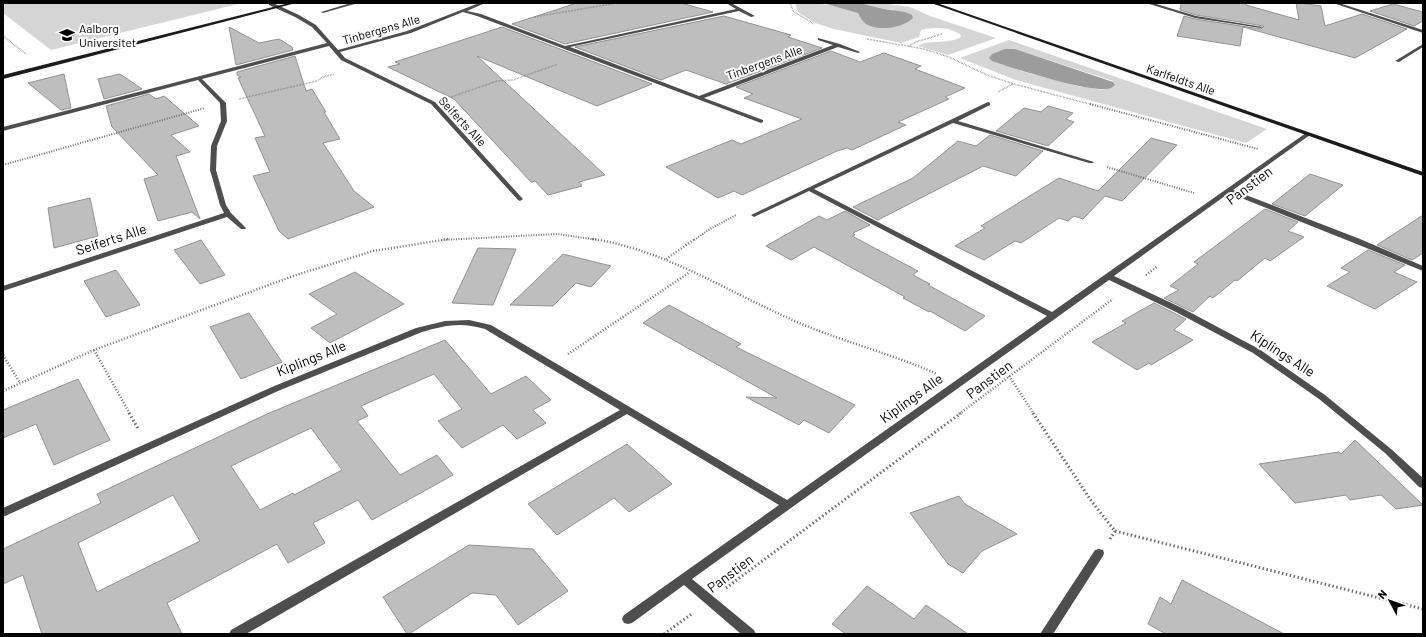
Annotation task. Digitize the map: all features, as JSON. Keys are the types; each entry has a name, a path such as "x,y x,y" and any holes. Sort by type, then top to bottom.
{"street":[{"path":"3,72 275,5 294,3"},
{"path":"323,12 356,3"},
{"name":"Tinbergens Alle","path":"275,5 314,26 336,52 409,32 483,3"},
{"path":"728,3 753,16"},
{"name":"Karlfeldts Alle","path":"933,3 1423,174"},
{"path":"1148,3 1195,17 1261,27"},
{"path":"1335,3 1423,32"},
{"path":"3,77 275,5"},
{"path":"565,48 740,9"},
{"path":"463,11 500,23 761,121"},
{"name":"Tinbergens Alle","path":"820,39 858,52"},
{"path":"3,129 329,44"},
{"name":"Tinbergens Alle","path":"698,98 838,45"},
{"path":"1397,62 1423,45"},
{"name":"Seiferts Alle","path":"336,52 343,60 433,103 520,199"},
{"path":"199,78 223,103 224,121 214,146 213,170 223,205 228,214 243,228"},
{"path":"754,215 988,104"},
{"path":"953,121 1091,162"},
{"name":"Kiplings Alle","path":"628,619 1308,134"},
{"path":"809,189 1053,316"},
{"path":"1229,191 1357,241 1423,269"},
{"name":"Seiferts Alle","path":"3,289 228,214"},
{"name":"Kiplings Alle","path":"1108,276 1179,310 1256,351 1322,397 1388,451 1423,484"},
{"name":"Kiplings Alle","path":"3,513 289,383 419,330 445,323 469,322 488,327 788,505"},
{"path":"235,634 627,410"},
{"path":"1046,634 1099,554"},
{"path":"684,579 750,634"}],"path":[{"path":"500,23 617,3"},
{"path":"790,3 793,11 810,23 817,25"},
{"path":"909,46 916,42 942,34"},
{"path":"3,36 29,56"},
{"path":"865,39 909,46 949,57 1014,84 1279,154"},
{"path":"433,103 497,81 513,80 583,54"},
{"path":"3,165 223,103 317,81 323,77 355,66"},
{"path":"1091,162 1216,200"},
{"path":"666,259 710,228 738,214 754,215"},
{"path":"3,391 94,350 293,276 373,251 447,239 557,234 608,241 666,259 787,318 852,343 905,360 932,372 955,385"},
{"name":"Panstien","path":"664,634 1161,263"},
{"path":"551,365 691,272"},
{"path":"94,350 148,446"},
{"path":"3,355 20,383"},
{"path":"1009,376 1092,502 1115,531 1423,609"}],"shaded area":[{"name":"Aalborg Universitet","path":"3,3 242,3 51,50 3,13"},
{"path":"795,3 809,3 846,8 858,13 863,22 895,10 859,3 881,3 910,7 930,16 996,38 948,55 918,46 927,43 950,41 961,37 960,34 951,30 931,28 921,30 919,37 901,43 834,29 815,23 798,12"},
{"path":"823,3 859,3 905,12 912,15 913,18 903,24 891,28 873,27 866,24 858,13"},
{"path":"1009,40 1267,129 1246,143 1016,80 960,58","holes":["1005,49 1015,49 1113,81 1103,90 1077,86 1021,71"]},
{"path":"1005,49 1015,49 1113,82 1115,85 1111,88 1102,89 1088,88 1053,80 992,61 989,58 992,54"}],"building":[{"path":"577,3 681,3 713,12 565,44 512,24"},
{"path":"1181,3 1246,3 1246,5 1299,20 1296,3 1300,3 1321,6 1325,26 1362,14 1407,29 1355,58 1243,27 1240,46 1177,36 1184,16 1261,29 1264,26 1196,15 1180,10"},
{"path":"1393,4 1423,12 1423,21 1414,26 1370,11"},
{"path":"724,16 791,35 788,37 822,48 726,84 686,70 661,80 575,47"},
{"path":"229,27 259,43 279,39 292,47 293,50 236,65"},
{"path":"502,27 652,84 597,106 477,56 605,175 579,182 582,186 548,195 535,181 531,182 454,99 388,67 400,64 395,62"},
{"path":"831,51 860,62 884,53 921,66 915,69 965,88 945,97 949,99 898,122 906,125 852,150 847,148 837,151 742,195 734,191 718,198 666,167 732,140 741,144 802,119 744,98 753,94 736,87"},
{"path":"295,56 306,91 312,89 340,139 323,143 354,191 374,207 288,239 279,231 253,176 270,172 255,138 265,136 238,78 241,77 237,75 237,72"},
{"path":"64,74 71,108 61,110 28,83"},
{"path":"120,74 142,89 104,99 98,79"},
{"path":"149,94 156,99 164,96 199,126 171,135 190,152 176,156 200,219 192,212 158,221 144,179 158,175 112,127 106,106"},
{"path":"1048,106 1073,113 1066,119 1074,122 1048,146 996,131 1024,108 1041,112"},
{"path":"990,135 1043,151 1016,176 983,166 878,220 853,207 913,178 958,141 976,146"},
{"path":"1151,138 1177,145 1122,201 1105,196 1083,219 1074,216 1068,221 1059,218 1021,243 1015,241 984,260 955,246 985,228 981,226 1059,178 1098,191"},
{"path":"1310,174 1343,185 1305,216 1272,204"},
{"path":"90,198 98,236 54,248 48,208"},
{"path":"1265,209 1298,222 1288,231 1304,237 1270,261 1265,258 1213,298 1210,296 1193,312 1164,298 1179,290 1170,286 1198,264 1194,262"},
{"path":"845,211 870,225 853,233 855,235 852,236 918,271 913,275 930,284 928,285 985,316 965,331 930,311 929,312 903,298 905,297 814,247 791,260 766,246 819,216 827,220"},
{"path":"1423,215 1423,253 1412,260 1377,245"},
{"path":"201,240 225,275 200,284 174,250"},
{"path":"478,248 516,249 493,305 452,303"},
{"path":"1368,250 1405,265 1394,272 1417,282 1375,309 1327,286 1350,272 1341,268"},
{"path":"563,254 611,266 591,287 576,283 553,306 510,305"},
{"path":"116,270 140,305 106,317 84,281"},
{"path":"355,272 404,304 330,343 311,328 337,314 309,294"},
{"path":"1154,303 1186,319 1174,330 1193,340 1151,365 1149,363 1137,370 1092,342 1126,323 1122,321"},
{"path":"669,305 741,344 736,347 855,405 829,433 804,420 799,425 746,397 777,398 643,323"},
{"path":"249,313 282,362 241,379 210,327"},
{"path":"445,340 491,394 526,376 551,400 533,410 546,423 517,439 503,425 462,448 438,421 462,409 434,374 361,406 368,416 357,421 400,475 437,455 453,475 372,520 358,500 313,523 325,543 288,563 277,544 167,603 182,634 42,634 23,575 3,584 3,549 101,503 97,494 267,414","holes":["311,428 342,470 294,495 293,493 260,510 231,466","173,495 200,541 97,592 78,543"]},
{"path":"78,379 110,440 54,465 36,424 3,438 3,410"},
{"path":"1355,440 1423,505 1396,509 1381,495 1350,500 1346,495 1295,503 1259,464 1339,452 1341,454"},
{"path":"627,444 672,484 629,512 614,498 557,535 528,504"},
{"path":"959,496 965,504 1017,534 982,551 963,573 948,564 910,513"},
{"path":"469,545 533,549 568,591 518,625 496,595 472,593 407,634 383,597"},
{"path":"1182,580 1284,634 1166,634 1148,624 1160,597 1171,604"},
{"path":"867,586 914,619 926,605 968,634 846,634 832,624"}],"place":[{"name":"Aalborg Universitet","path":"67,35"}]}
